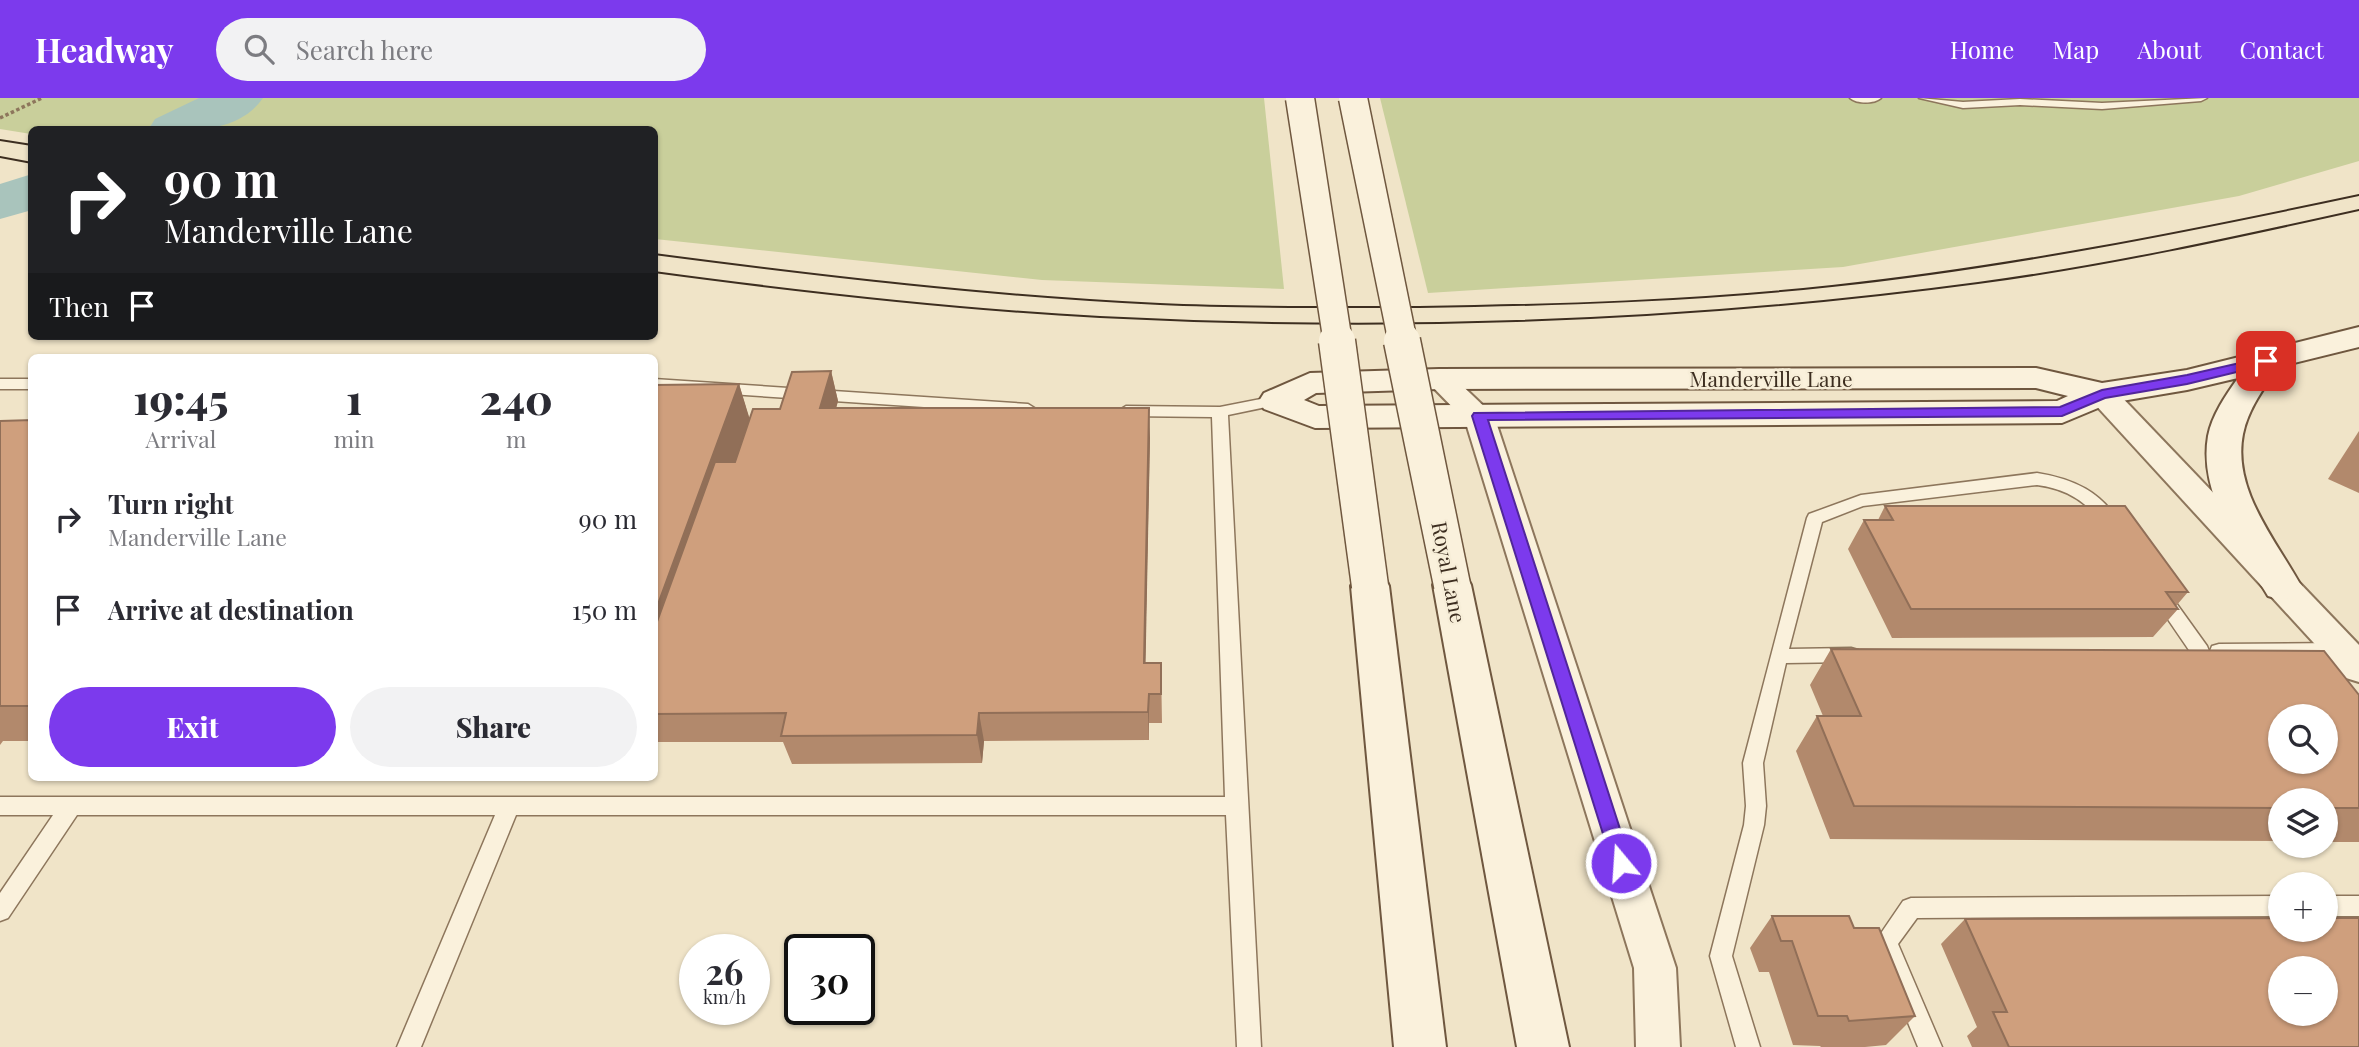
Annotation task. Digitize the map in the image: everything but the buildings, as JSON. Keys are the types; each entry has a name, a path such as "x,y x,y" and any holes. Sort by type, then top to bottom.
{"main road":[{"path":"1300,98 1345,391 1370,586 1420,1047"},
{"name":"Royal Lane","path":"1353,98 1543,1047"},
{"name":"Manderville Lane","path":"1276,401 1315,417 2062,412 2102,394 2187,380 2359,337"},
{"path":"2266,361 2228,425 2224,470 2244,522 2281,586"},
{"name":"Manderville Lane","path":"1276,401 1310,383 1439,379 2036,378 2102,394"}],"street":[{"path":"1439,379 1479,416 1654,968 1658,1047"},
{"path":"2102,394 2350,659"}],"lane":[{"path":"1856,98 1874,98"},
{"path":"1925,98 1963,105 2016,100 2102,106 2201,98"},
{"path":"0,384 28,384"},
{"path":"658,384 1040,410"},
{"path":"1109,410 1220,412 1276,401"},
{"path":"1220,412 1249,1047"},
{"path":"1748,1047 1721,956 1754,825 1756,806 1753,763 1815,518 1861,501 2020,480 2055,481 2087,495 2099,504 2122,538"},
{"path":"2153,583 2200,651"},
{"path":"2172,652 2350,659"},
{"path":"1778,656 1873,655"},
{"path":"0,806 1236,806"},
{"path":"0,911 71,806"},
{"path":"409,1047 509,806"},
{"path":"1930,1047 1886,942 1911,908 2268,906"},
{"path":"2338,906 2359,906"}],"path":[{"path":"0,118 42,98"}],"green space":[{"path":"0,98 1264,98 1284,289 1042,280 658,239 658,126 28,126 28,134 0,129"},
{"path":"1380,98 2359,98 2359,161 2239,196 1843,267 1428,293"}],"waterway":[{"path":"181,126 238,98"},
{"path":"0,203 28,192"}],"tram line":[{"path":"0,140 28,144"},
{"path":"0,157 28,162"},
{"path":"658,255 907,284 1160,304 1354,307 1574,303 1729,295 1832,286 1965,269 2097,247 2359,195"},
{"path":"658,273 877,299 1100,317 1320,324 1540,320 1759,307 1978,283 2122,260 2359,210"}],"route":[{"path":"1621,863 1479,416 2062,412 2102,394 2187,380 2266,361"}]}
